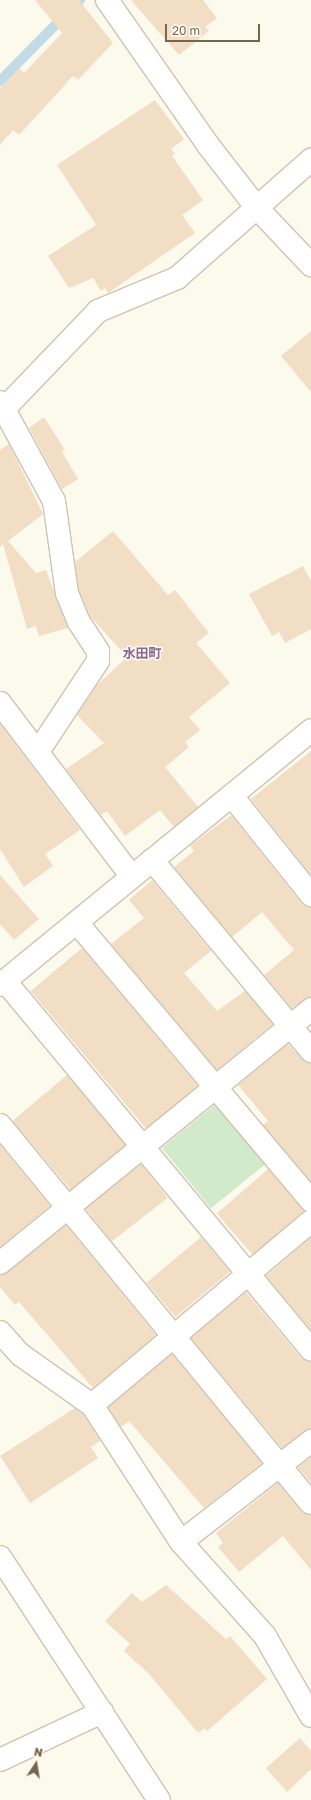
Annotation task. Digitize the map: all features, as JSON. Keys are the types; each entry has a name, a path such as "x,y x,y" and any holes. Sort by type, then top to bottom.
{"street":[{"path":"106,0 257,208 311,265"},
{"path":"39,750 98,661 98,651 79,622 67,593 54,501 2,405 98,311 177,278 311,160"},
{"path":"0,704 39,750 132,877"},
{"path":"311,730 152,860 78,924 3,983 311,1350"},
{"path":"232,796 311,895"},
{"path":"152,860 311,1051"},
{"path":"78,924 311,1201"},
{"path":"0,1264 142,1147 214,1084 311,1009"},
{"path":"0,1125 174,1334 311,1503"},
{"path":"92,1405 174,1334 248,1274 311,1220"},
{"path":"0,1332 21,1355 92,1405 181,1542 265,1636 311,1716"},
{"path":"181,1542 281,1466 311,1441"},
{"path":"0,1557 159,1800"},
{"path":"0,1760 102,1712"}],"green space":[{"path":"217,1103 266,1164 211,1208 162,1148"}],"building":[{"path":"35,0 79,0 113,43 78,80 73,76 19,135 13,130 0,145 0,88 19,68 24,73 62,33"},
{"path":"131,0 203,0 217,18 205,27 209,31 179,55"},
{"path":"155,100 184,139 171,149 175,154 172,156 203,200 182,215 195,233 108,293 105,288 101,291 93,278 69,288 48,256 96,225 57,165"},
{"path":"311,331 311,392 281,356"},
{"path":"44,417 65,450 62,452 78,479 62,489 29,428"},
{"path":"9,444 43,514 8,541 36,573 46,570 68,628 39,636 36,626 27,629 3,544 0,547 0,450"},
{"path":"113,531 168,595 175,590 209,633 196,643 230,683 189,717 200,730 185,742 189,747 165,767 198,807 174,827 160,810 125,836 107,811 101,815 66,769 104,743 77,715 97,685 127,657 90,616 79,590 75,562"},
{"path":"303,566 311,581 311,629 285,643 279,632 272,636 249,594"},
{"path":"0,724 80,830 45,854 53,866 24,887 0,849"},
{"path":"311,751 311,875 251,799"},
{"path":"231,815 301,903 311,907 311,997 292,1008 264,975 294,950 262,912 232,937 174,867 194,851 190,846"},
{"path":"0,875 39,919 14,940 0,924"},
{"path":"152,880 211,951 184,973 217,1011 245,991 273,1024 217,1070 111,944 144,918 129,900"},
{"path":"82,948 198,1086 146,1129 31,991"},
{"path":"288,1044 302,1059 311,1063 311,1182 263,1125 268,1121 238,1085"},
{"path":"67,1075 125,1145 71,1190 13,1121"},
{"path":"0,1145 50,1206 0,1247"},
{"path":"141,1164 167,1198 112,1242 85,1208"},
{"path":"268,1169 304,1211 253,1255 217,1214"},
{"path":"66,1225 156,1335 93,1388 19,1302 15,1305 0,1287 0,1275"},
{"path":"201,1237 230,1271 176,1317 147,1283"},
{"path":"311,1237 311,1330 266,1276"},
{"path":"246,1292 301,1358 311,1362 311,1429 282,1448 191,1338"},
{"path":"172,1354 262,1463 204,1508 129,1421 121,1427 108,1407"},
{"path":"75,1408 83,1414 100,1441 91,1447 98,1458 30,1503 0,1456"},
{"path":"311,1457 311,1483 298,1467"},
{"path":"278,1483 301,1511 311,1515 311,1570 283,1536 239,1572 218,1547 223,1543 216,1533"},
{"path":"166,1585 226,1639 230,1636 267,1679 207,1731 204,1728 198,1733 150,1675 124,1651 130,1644 105,1621 132,1593 142,1602"},
{"path":"300,1738 311,1751 311,1769 287,1792 266,1768"}],"waterway":[{"path":"0,81 80,0"}],"district":[{"name":"水田町","path":"142,653"}]}
